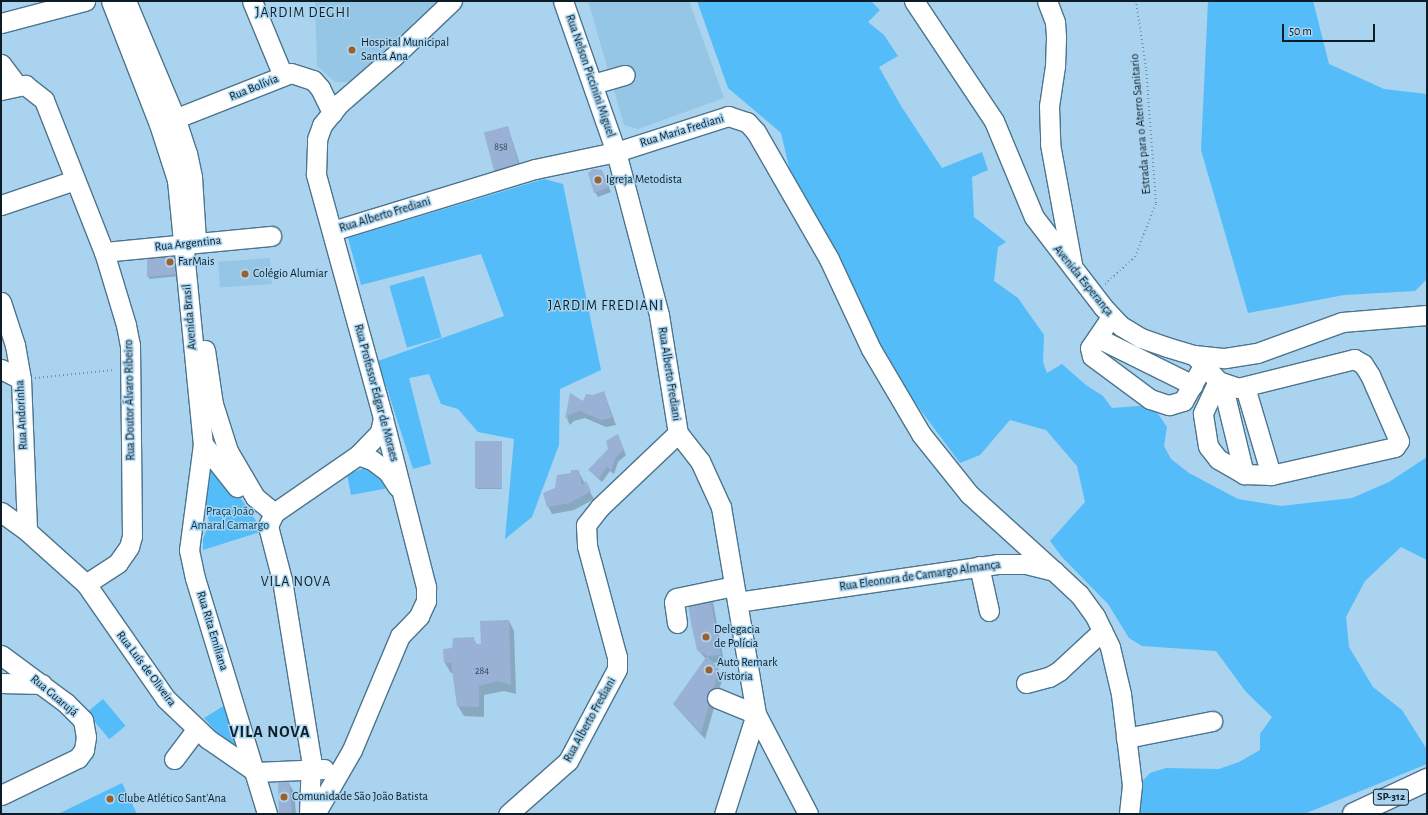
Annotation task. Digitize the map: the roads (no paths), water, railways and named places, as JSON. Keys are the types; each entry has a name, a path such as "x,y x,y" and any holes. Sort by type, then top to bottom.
{"main road":[{"name":"SP-312","path":"1354,814 1427,780"},
{"name":"SP-312","path":"1386,814 1427,796"}],"street":[{"path":"1,23 85,1"},
{"name":"Avenida Brasil","path":"111,1 168,122"},
{"name":"Avenida Brasil","path":"126,1 168,122 177,180 190,244 203,444"},
{"path":"252,1 283,76"},
{"name":"Rua Professor Edgar de Moraes","path":"315,814 366,720 375,692 400,636 419,616 426,601 426,587 383,418 316,174 314,158 316,138 322,125 332,113 452,1"},
{"name":"Rua Nelson Piccinini Miguel","path":"563,1 616,152"},
{"name":"Avenida Esperança","path":"914,1 994,121 1034,217 1093,294 1121,326 1141,338 1198,360 1243,356 1283,345 1342,322 1427,315"},
{"path":"1047,1 1055,22 1056,38 1055,66 1049,106 1050,144 1073,267"},
{"path":"1,64 9,88"},
{"name":"Rua Bolívia","path":"168,122 291,74 313,80 320,88 332,113"},
{"path":"593,84 625,75"},
{"name":"Rua Doutor Álvaro Ribeiro","path":"9,88 33,89 44,100 104,252 126,324 130,345 132,536 129,547 118,563 86,584"},
{"name":"Rua Maria Frediani","path":"616,152 728,116 740,118 748,122 756,132 829,259 871,349 921,434 970,494 1054,571"},
{"name":"Rua Alberto Frediani","path":"332,231 535,169 616,152 659,314 678,433 600,507 586,525 587,546 617,657 617,669 568,761 508,814"},
{"path":"1,206 75,180"},
{"name":"Rua Argentina","path":"104,252 271,236"},
{"name":"Rua Andorinha","path":"1,302 15,345 21,379 27,531"},
{"path":"1112,317 1090,348 1092,356 1150,399 1169,405 1182,401 1193,385 1198,360"},
{"name":"Avenida Brasil","path":"197,337 213,404 228,451 254,497 271,519"},
{"path":"1098,338 1193,385"},
{"path":"1198,360 1220,382 1233,388 1245,387 1354,359 1363,364 1370,375 1399,437 1395,447 1272,475 1244,474 1218,459 1208,446 1203,413 1220,382"},
{"path":"1,369 21,379"},
{"path":"1220,382 1244,474"},
{"path":"1245,387 1272,475"},
{"path":"271,519 358,455 380,432 383,418"},
{"path":"678,433 700,461 721,507 756,714 808,814"},
{"path":"203,444 271,519 312,769 309,814"},
{"name":"Rua Rita Emiliana","path":"203,444 189,550 195,578 256,772 267,814"},
{"path":"358,455 372,460 388,472 402,494"},
{"path":"1,512 27,531 86,584"},
{"name":"Rua Eleonora de Camargo Almança","path":"677,623 674,602 676,598 736,594 979,566 1026,564 1054,571 1079,594 1110,647 1121,694 1132,785 1129,814"},
{"path":"979,566 989,611"},
{"name":"Rua Luís de Oliveira","path":"86,584 166,699 197,729 256,772"},
{"path":"1026,683 1049,677 1059,671 1102,631"},
{"name":"Rua Guarujá","path":"1,655 42,684 82,720 86,737 84,750 78,758 62,768 1,794"},
{"path":"1,683 42,684"},
{"path":"717,698 756,714"},
{"path":"724,814 756,714"},
{"path":"1126,738 1212,720"},
{"path":"174,759 197,729"},
{"path":"256,772 341,768"}],"place":[{"name":"Hospital Municipal Santa Ana","path":"352,50"},
{"name":"Igreja Metodista","path":"598,180"},
{"name":"FarMais","path":"170,262"},
{"name":"Colégio Alumiar","path":"245,274"},
{"name":"Delegacia de Polícia","path":"706,637"},
{"name":"Auto Remark Vistoria","path":"709,670"},
{"name":"Comunidade São João Batista","path":"284,797"},
{"name":"Clube Atlético Sant'Ana","path":"110,799"}],"district":[{"name":"JARDIM DEGHI","path":"303,13"},
{"name":"JARDIM FREDIANI","path":"606,306"},
{"name":"VILA NOVA","path":"296,582"},
{"name":"VILA NOVA","path":"270,732"}],"park label":[{"name":"Praça João Amaral Camargo","path":"230,519"}]}
